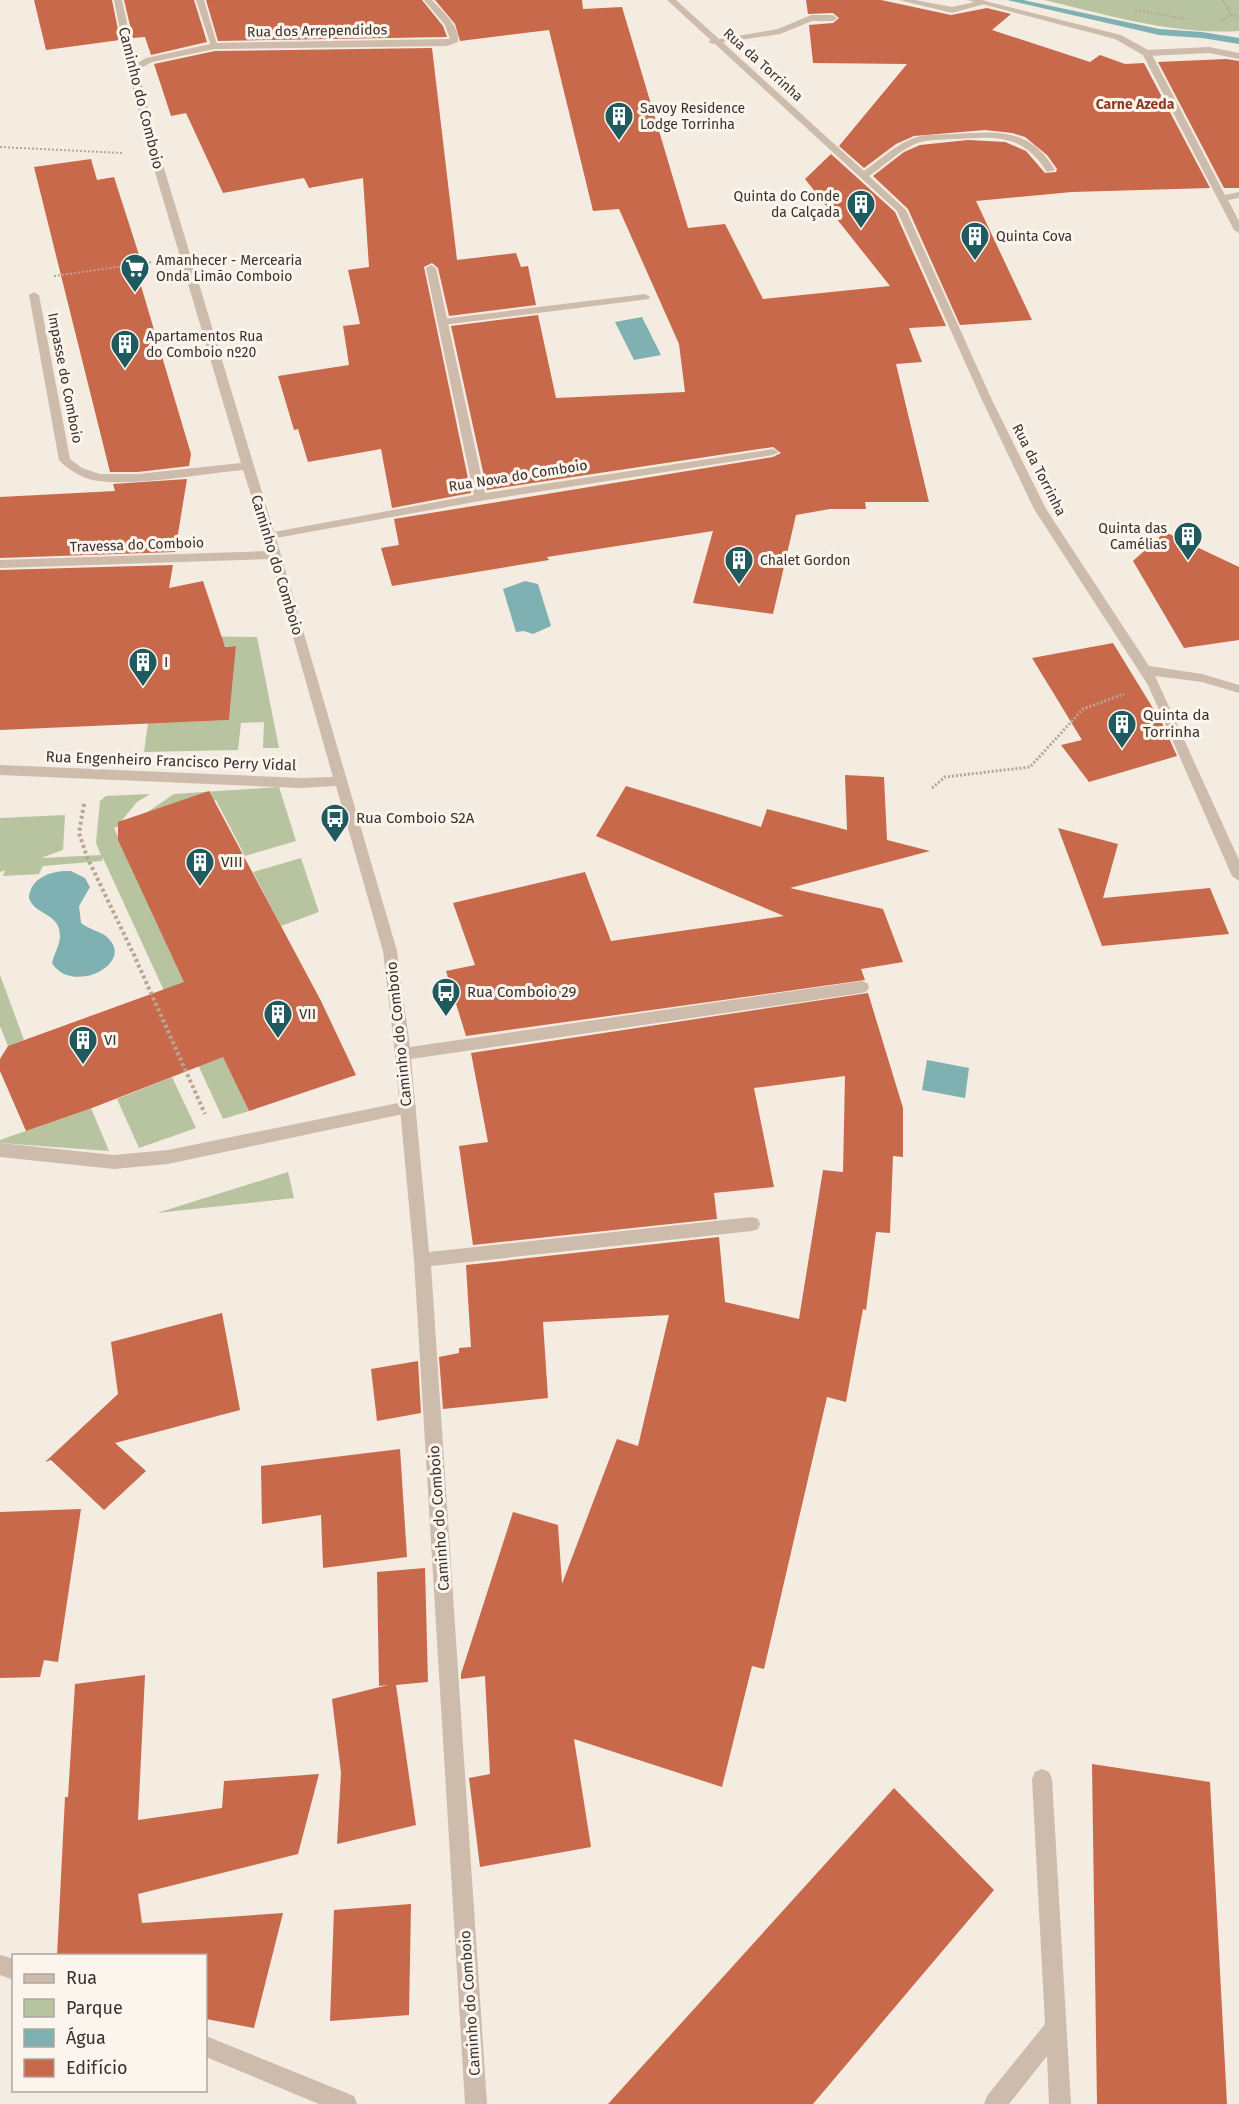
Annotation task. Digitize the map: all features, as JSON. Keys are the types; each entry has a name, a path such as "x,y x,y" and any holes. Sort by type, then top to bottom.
{"street":[{"name":"Caminho do Comboio","path":"118,0 132,70 155,155 247,466 276,555 390,951 403,1054 422,1260 476,2104"},
{"path":"200,0 215,46"},
{"name":"Rua dos Arrependidos","path":"132,70 149,60 215,46 447,43 455,40 456,37 448,24 428,0"},
{"name":"Rua da Torrinha","path":"670,0 712,41 868,178 901,210 987,400 1040,509 1154,684 1239,876"},
{"path":"903,0 952,10 984,3"},
{"path":"971,0 1118,37 1147,53 1209,50 1239,56"},
{"path":"712,41 780,31 811,18 833,18"},
{"path":"1147,53 1239,230"},
{"path":"868,178 911,142 922,138 1011,137 1031,146 1043,158 1050,170"},
{"path":"1223,198 1239,195"},
{"path":"431,268 480,497"},
{"name":"Impasse do Comboio","path":"34,295 65,460 78,470 99,478 138,477 247,466"},
{"path":"442,322 645,297"},
{"name":"Rua Nova do Comboio","path":"270,536 480,497 773,452"},
{"name":"Travessa do Comboio","path":"0,564 276,555"},
{"path":"1144,670 1202,678 1239,689"},
{"name":"Rua Engenheiro Francisco Perry Vidal","path":"0,770 300,783 341,781"},
{"path":"403,1054 862,987"},
{"path":"0,1150 114,1162 168,1157 408,1107"},
{"path":"422,1260 752,1224"},
{"path":"1042,1779 1060,2104"},
{"path":"994,2104 1055,2028"},
{"path":"207,2047 346,2104"}],"path":[{"path":"1223,0 1231,15"},
{"path":"1133,9 1196,21"},
{"path":"1215,22 1223,21 1231,15 1239,16"},
{"path":"0,147 155,155"},
{"path":"46,279 58,275 163,261"},
{"path":"932,788 945,777 1030,766 1083,709 1154,684"},
{"path":"85,803 79,833 87,857 139,964 207,1117"}],"green space":[{"path":"1044,0 1239,0 1239,31 1165,27"},
{"path":"0,634 257,637 279,748 263,748 264,722 241,723 238,750 144,752 148,723 229,720 236,646 61,654"},
{"path":"279,787 296,841 245,856 216,800 146,825 146,813 174,794"},
{"path":"150,794 137,802 123,819 125,824 114,828 249,1111 223,1119 103,858 102,861 43,866 39,874 3,876 5,870 0,872 0,818 65,815 63,850 41,858 101,855 96,843 100,801 106,796"},
{"path":"301,858 319,912 281,926 253,872"},
{"path":"0,975 24,1040 8,1046 0,1026"},
{"path":"172,1077 196,1128 139,1148 117,1099"},
{"path":"91,1108 109,1151 0,1143 0,1140"},
{"path":"288,1172 294,1198 157,1213"}],"water":[{"path":"642,317 661,355 634,360 615,322"},
{"path":"525,581 538,584 551,626 533,634 524,631 516,632 503,589"},
{"path":"71,871 85,878 90,887 79,906 81,923 106,936 115,949 113,958 107,966 97,973 85,976 72,976 61,972 52,963 60,939 59,928 52,918 32,904 29,898 33,885 44,876"},
{"path":"927,1060 969,1068 965,1098 922,1090"}],"building":[{"path":"34,0 112,0 120,40 46,50"},
{"path":"124,0 194,0 207,42 151,55 145,37 133,38"},
{"path":"206,0 422,0 443,26 447,37 218,41"},
{"path":"435,0 582,0 583,9 622,7 688,228 725,224 763,299 890,286 805,179 831,154 895,212 946,326 909,328 922,362 896,364 929,502 865,502 866,509 830,509 796,515 773,614 693,603 713,531 547,557 549,560 392,586 381,548 399,545 394,519 773,457 781,453 773,447 487,490 451,326 538,315 556,398 685,392 679,344 619,209 593,211 549,30 460,41 455,24"},
{"path":"806,0 881,0 951,15 987,8 1011,14 992,30 1090,62 1100,55 1125,64 1144,63 1210,188 1072,192 976,201 1032,320 960,325 908,209 873,176 904,152 920,145 968,140 1005,142 1026,151 1045,173 1056,172 1057,169 1047,155 1025,137 985,130 914,136 896,144 864,168 839,146 907,64 813,63 809,25 833,23 839,18 833,13 808,14"},
{"path":"432,48 457,260 516,253 521,267 528,266 536,305 449,316 438,268 432,263 424,267 471,493 392,508 381,449 308,462 298,429 294,430 278,376 349,365 343,326 360,324 348,270 369,267 363,178 309,188 304,178 223,193 186,113 171,116 154,64 215,51"},
{"path":"1226,59 1239,61 1239,188 1224,188 1158,62"},
{"path":"91,159 97,180 114,177 140,258 133,259 191,454 189,466 138,472 110,472 34,167"},
{"path":"187,479 175,552 0,558 0,497 115,491 113,484"},
{"path":"1165,532 1239,567 1239,640 1184,648 1133,561"},
{"path":"173,565 169,588 203,581 225,647 236,646 229,720 0,730 0,570"},
{"path":"1113,643 1162,723 1177,756 1089,782 1061,745 1082,740 1032,658"},
{"path":"845,775 884,777 887,840 930,851 790,888 883,909 903,962 861,969 865,980 466,1036 446,971 475,965 453,903 585,872 611,941 784,916 596,836 626,786 761,827 767,809 847,830"},
{"path":"209,791 321,1001 356,1075 249,1111 223,1057 26,1131 0,1071 0,1059 8,1046 184,982 118,840 118,822"},
{"path":"1058,828 1118,844 1103,898 1210,888 1229,934 1102,946"},
{"path":"868,993 903,1108 903,1157 893,1156 890,1233 876,1232 866,1310 863,1309 846,1402 827,1397 764,1669 752,1666 722,1787 574,1739 591,1847 480,1867 469,1778 490,1774 485,1676 461,1679 461,1674 513,1512 558,1525 562,1584 617,1439 638,1446 669,1315 543,1322 548,1398 443,1409 439,1357 459,1353 459,1348 471,1347 466,1265 719,1237 725,1302 799,1319 823,1170 843,1172 845,1076 754,1088 774,1187 714,1193 717,1219 473,1245 459,1146 488,1142 471,1053"},
{"path":"222,1313 240,1410 115,1443 146,1471 104,1510 51,1460 45,1462 118,1394 111,1342"},
{"path":"418,1361 421,1413 377,1421 371,1369"},
{"path":"400,1449 407,1557 323,1568 321,1515 262,1524 261,1466"},
{"path":"81,1509 58,1662 44,1660 40,1677 0,1678 0,1512"},
{"path":"425,1568 428,1682 396,1685 416,1825 337,1844 341,1773 332,1699 388,1685 379,1686 377,1572"},
{"path":"145,1675 138,1820 222,1808 224,1781 319,1774 298,1854 138,1894 142,1923 283,1913 254,2028 207,2019 207,1954 57,1954 65,1797 68,1797 75,1684"},
{"path":"1092,1764 1210,1782 1227,2104 1097,2104"},
{"path":"894,1788 994,1890 813,2104 608,2104"},
{"path":"411,1904 409,2015 330,2021 334,1910"}],"waterway":[{"path":"1011,0 1159,32 1202,35 1239,41"}],"place":[{"name":"Savoy Residence Lodge Torrinha","path":"619,142"},
{"name":"Quinta do Conde da Calçada","path":"861,230"},
{"name":"Quinta Cova","path":"975,262"},
{"name":"Amanhecer - Mercearia Onda Limão Comboio","path":"135,294"},
{"name":"Apartamentos Rua do Comboio nº20","path":"125,370"},
{"name":"Quinta das Camélias","path":"1188,562"},
{"name":"Chalet Gordon","path":"739,586"},
{"name":"I","path":"143,688"},
{"name":"Quinta da Torrinha","path":"1122,750"},
{"name":"Rua Comboio S2A","path":"335,844"},
{"name":"VIII","path":"200,888"},
{"name":"Rua Comboio 29","path":"446,1018"},
{"name":"VII","path":"278,1040"},
{"name":"VI","path":"83,1066"}],"district":[{"name":"Carne Azeda","path":"1135,104"}]}
